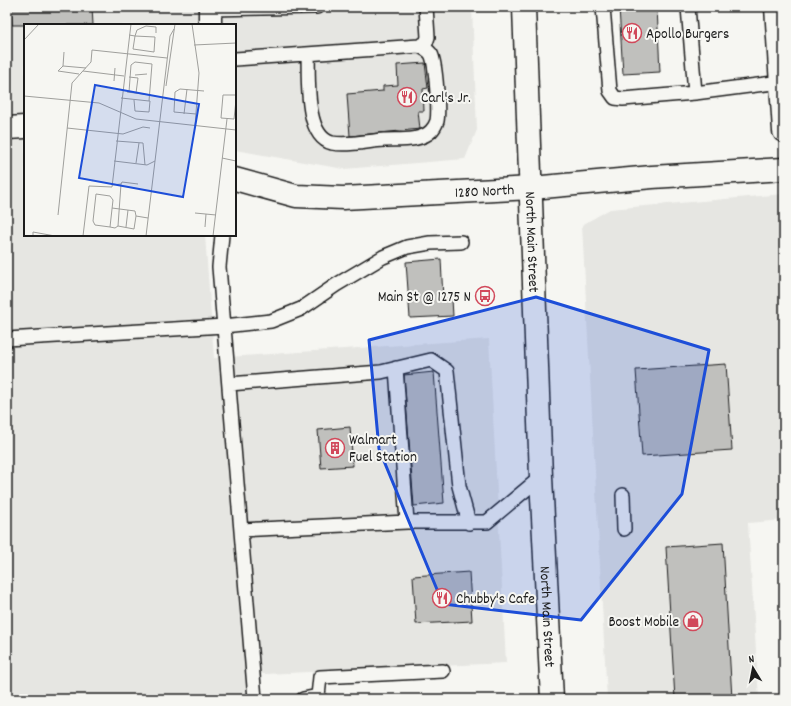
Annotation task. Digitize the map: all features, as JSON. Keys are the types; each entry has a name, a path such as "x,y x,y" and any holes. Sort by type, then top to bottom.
{"main road":[{"name":"North Main Street","path":"524,7 532,188 541,478 552,699"},
{"path":"776,7 784,131"},
{"path":"7,128 24,128"},
{"name":"1280 North","path":"236,179 296,196 343,198 532,188 652,177 784,169"}],"lane":[{"path":"210,14 256,7 317,7"},
{"path":"236,59 419,46 426,43 428,37 426,7"},
{"path":"603,7 610,91 614,98 694,94 781,82"},
{"path":"688,7 694,94"},
{"path":"308,54 313,122 319,135 325,140 341,144 420,137 432,130 436,121 438,110 434,61 430,53 419,46"},
{"path":"222,236 219,267 255,699"},
{"path":"7,339 224,326 271,321 301,310 336,285 384,257 407,247 430,243 460,242"},
{"path":"228,384 381,372 431,360 447,371 459,486 469,523"},
{"path":"396,368 407,522"},
{"path":"241,530 407,522 487,522 541,478"},
{"path":"623,495 624,529"},
{"path":"303,699 318,697 320,677 443,671"}],"highlighted area":[{"path":"536,297 709,350 682,494 581,620 443,604 379,449 369,340"}],"shaded area":[{"path":"7,7 472,7 477,130 465,159 344,169 236,150 236,24 24,24 24,236 205,236 214,358 489,339 506,663 246,675 247,699 7,699"},
{"path":"784,194 784,351 781,351 784,388 784,520 748,523 759,699 607,699 582,225 610,209"}],"building":[{"path":"11,7 92,7 93,24 12,25"},
{"path":"619,7 657,7 660,72 623,74"},
{"path":"425,63 428,88 423,89 424,111 418,111 420,129 350,136 347,94 383,91 383,86 398,85 397,65"},
{"path":"441,259 443,299 452,299 453,316 410,318 406,262"},
{"path":"726,364 732,450 642,456 636,370"},
{"path":"434,372 444,503 414,506 404,375"},
{"name":"Walmart Fuel Station","path":"350,427 353,466 321,468 318,430"},
{"path":"723,543 732,699 675,699 666,547"},
{"name":"Chubby's Cafe","path":"469,572 472,621 416,624 413,576"}],"place":[{"name":"Apollo Burgers","path":"632,33"},
{"name":"Carl's Jr.","path":"407,97"},
{"name":"Main St @ 1275 N","path":"485,296"},
{"name":"Walmart Fuel Station","path":"335,448"},
{"name":"Chubby's Cafe","path":"442,598"},
{"name":"Boost Mobile","path":"693,621"}]}
